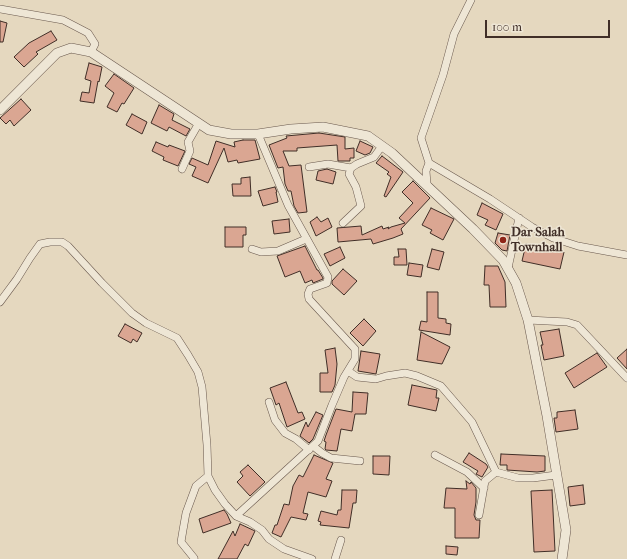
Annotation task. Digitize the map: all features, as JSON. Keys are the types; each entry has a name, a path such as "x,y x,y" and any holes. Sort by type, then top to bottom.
{"street":[{"path":"426,184 426,171 429,163 421,138 443,74 454,34 471,0"},
{"path":"0,9 63,20 88,33 95,44 91,52"},
{"path":"0,110 57,53 70,48 91,52 208,130 231,134 258,134 291,129 323,127 368,136 392,153 426,184 503,260 516,283 528,320 547,416 566,530 562,559"},
{"path":"182,169 190,151 188,142 199,124"},
{"path":"236,516 318,441 332,405 348,371 355,360 355,349 309,299 308,294 310,289 327,283 328,277 288,205 258,134"},
{"path":"344,223 360,206 356,187 349,174 351,168 374,157 382,146"},
{"path":"429,163 532,227 553,238 578,246 627,255"},
{"path":"309,167 328,164 351,168"},
{"path":"508,268 519,218"},
{"path":"252,249 261,252 278,251 306,239"},
{"path":"0,302 40,244 62,242 68,246 132,313 146,323 177,338 188,355 198,372 202,387 208,476 215,490 225,504 236,516 250,522 262,530 269,539 284,549 312,559"},
{"path":"528,320 567,322 577,325 627,378"},
{"path":"348,371 357,377 376,379 405,373 417,376 441,386 472,422 496,472 518,478 556,475"},
{"path":"269,402 275,420 285,433 331,458 360,461"},
{"path":"435,455 467,472 484,488"},
{"path":"478,515 485,480 496,472"},
{"path":"194,558 181,542 183,530 186,513 196,486 208,476"},
{"path":"335,559 341,540"}],"building":[{"path":"0,21 7,23 3,42 0,42"},
{"path":"51,31 57,40 36,52 38,54 24,67 14,57 29,43"},
{"path":"89,63 102,67 94,103 80,101 82,92 89,93 91,81 85,79"},
{"path":"114,74 134,88 117,112 107,107 114,93 105,86"},
{"path":"21,99 31,110 14,126 10,120 6,124 0,118"},
{"path":"159,105 174,114 172,120 190,129 186,136 169,127 167,131 151,123"},
{"path":"132,114 147,122 142,134 126,125"},
{"path":"319,133 345,137 345,149 354,148 354,158 350,158 350,161 338,161 337,145 297,148 297,151 283,151 289,166 301,165 307,212 298,213 294,206 291,191 288,191 285,184 283,167 278,168 269,145 287,138 286,136"},
{"path":"255,140 260,159 238,163 237,160 228,162 224,148 208,183 192,176 196,167 189,164 192,158 208,165 216,141 235,147 234,142"},
{"path":"360,141 373,147 370,153 365,155 356,151"},
{"path":"156,142 168,147 169,145 185,151 178,166 163,160 164,157 152,151"},
{"path":"382,156 403,172 386,197 384,196 391,177 387,174 389,172 376,163"},
{"path":"327,169 336,172 333,184 316,180 318,171"},
{"path":"250,177 251,196 233,196 232,184 241,184 241,178"},
{"path":"413,181 430,198 401,229 403,234 373,244 371,239 338,242 337,228 361,226 362,235 382,226 383,229 389,227 388,229 405,223 399,218 413,203 402,192"},
{"path":"275,187 278,202 263,206 258,191"},
{"path":"482,203 503,214 496,230 485,225 488,220 477,215"},
{"path":"431,208 454,219 443,240 430,233 432,230 422,225"},
{"path":"317,217 321,222 328,218 332,227 316,236 310,222"},
{"path":"289,219 290,232 274,234 272,221"},
{"path":"225,227 246,227 246,235 243,235 243,247 225,247"},
{"name":"Dar Salah Townhall","path":"498,233 510,235 507,251 502,250 495,243"},
{"path":"526,244 564,252 560,269 522,261"},
{"path":"305,246 317,270 323,278 313,283 312,280 305,283 300,271 285,277 277,256"},
{"path":"340,247 345,258 330,266 324,254"},
{"path":"398,249 406,249 407,265 394,265 394,257 399,257"},
{"path":"432,249 444,252 439,270 427,267"},
{"path":"409,263 423,265 421,277 407,275"},
{"path":"485,266 498,266 505,282 506,307 490,307 489,285 484,285"},
{"path":"343,269 357,281 344,295 332,284 332,281"},
{"path":"427,292 438,292 438,318 446,319 446,323 451,324 450,335 419,330 421,321 427,322"},
{"path":"364,319 376,331 363,346 350,333"},
{"path":"125,324 142,333 137,342 133,339 131,343 118,336"},
{"path":"559,329 564,356 544,360 540,332"},
{"path":"421,332 450,347 442,364 417,360"},
{"path":"335,348 337,364 335,385 332,392 320,392 320,373 328,373 325,350"},
{"path":"627,349 627,369 617,358"},
{"path":"361,351 380,354 376,374 358,371"},
{"path":"597,353 607,367 574,388 565,373"},
{"path":"286,382 298,413 302,412 305,419 287,427 279,403 276,405 270,388"},
{"path":"412,385 437,390 436,398 439,398 436,411 408,405"},
{"path":"353,392 368,393 366,414 355,414 352,431 341,429 337,451 326,450 326,442 324,441 336,409 352,412"},
{"path":"575,410 578,429 556,432 554,418 557,418 557,412"},
{"path":"316,412 323,415 313,439 309,443 300,436 306,422 308,427"},
{"path":"469,453 486,464 488,467 482,477 476,474 478,471 463,462"},
{"path":"501,454 545,456 545,471 537,472 507,470 507,465 500,465"},
{"path":"314,455 333,463 326,479 332,481 326,497 308,492 303,513 308,514 306,520 291,517 281,537 272,533 275,525 277,525 284,504 289,505 293,486 299,475 303,477"},
{"path":"373,456 390,456 389,475 373,474"},
{"path":"248,465 265,482 250,496 237,482 243,476 240,472"},
{"path":"466,481 470,484 471,482 476,488 474,515 476,520 480,520 479,538 455,538 455,508 444,508 446,488 467,489"},
{"path":"583,485 585,504 570,506 568,487"},
{"path":"342,490 357,490 356,503 353,503 349,528 320,525 321,522 318,521 321,511 337,515 338,510 341,510"},
{"path":"552,490 555,551 534,552 531,491"},
{"path":"224,510 231,523 203,533 199,519"},
{"path":"240,524 255,531 248,546 245,544 237,559 218,559 233,531 235,536"},
{"path":"446,546 458,547 457,555 446,554"}],"place":[{"name":"Dar Salah Townhall","path":"503,240"}]}
